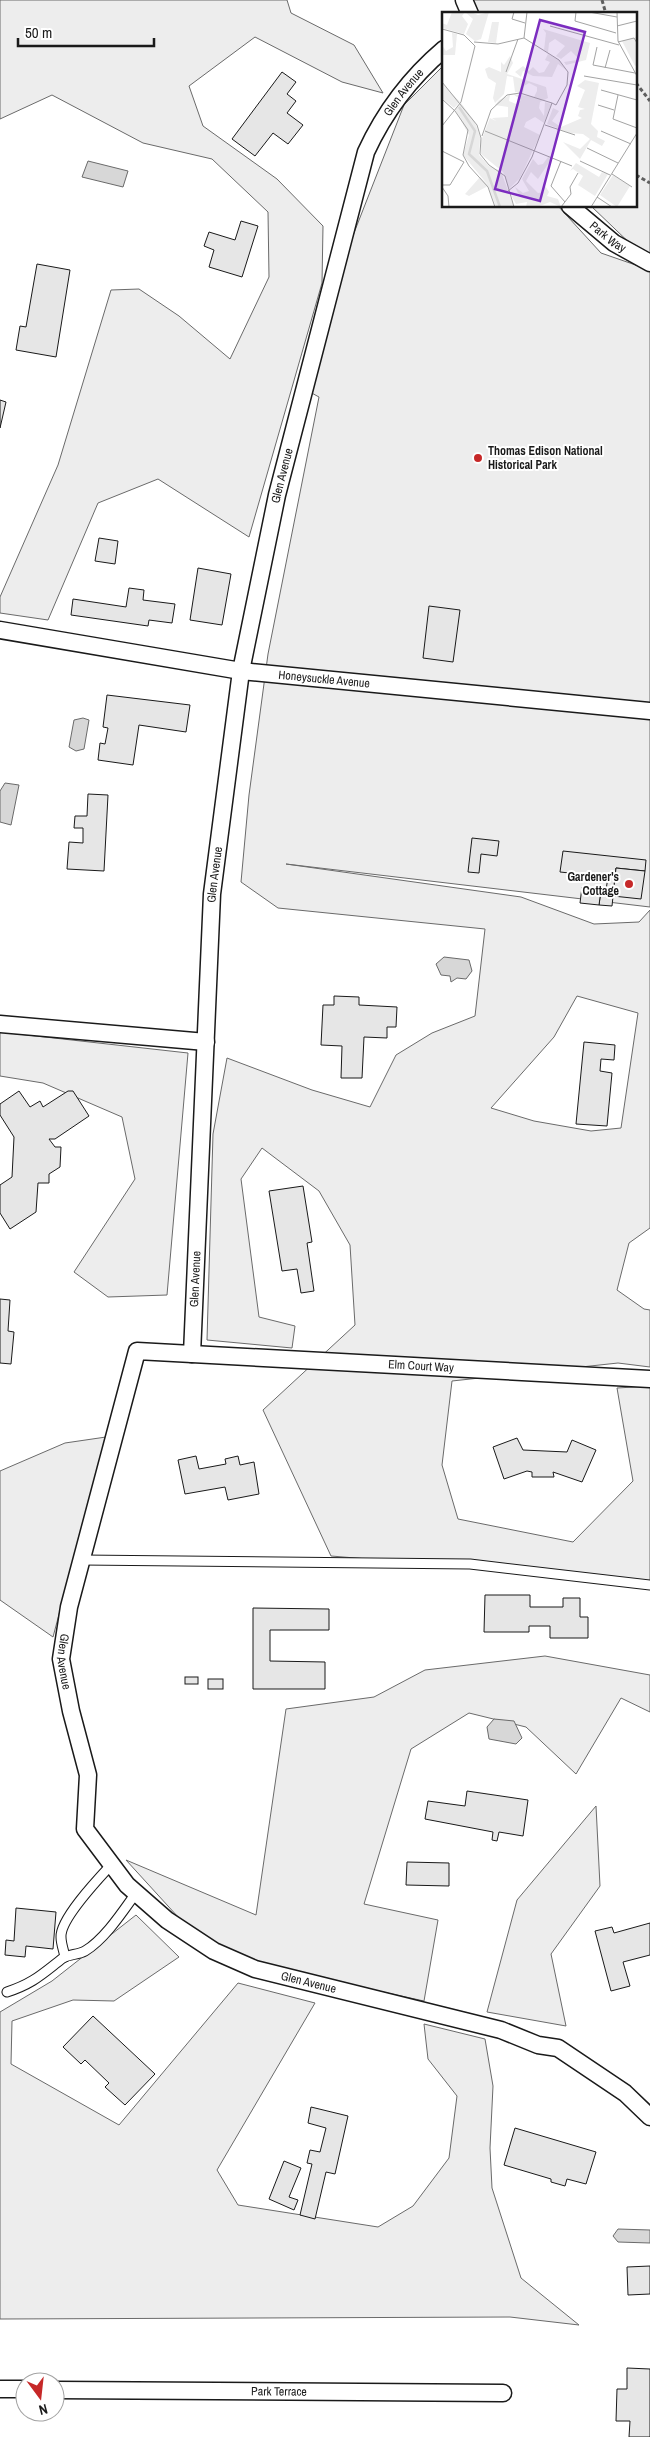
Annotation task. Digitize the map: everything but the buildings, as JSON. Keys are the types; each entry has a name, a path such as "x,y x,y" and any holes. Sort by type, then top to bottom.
{"street":[{"path":"464,0 469,12"},
{"name":"Glen Avenue","path":"442,51 415,78 378,128 364,161 277,495 241,670 212,894 192,1354 137,1351 69,1607 61,1659 71,1711 88,1776 85,1829 136,1894 167,1920 209,1948 255,1969 501,2030 538,2045 558,2048 625,2093 650,2117"},
{"name":"Park Way","path":"572,208 614,243 650,262"},
{"name":"Honeysuckle Avenue","path":"0,630 241,670 650,711"},
{"path":"0,1024 206,1042"},
{"name":"Elm Court Way","path":"192,1354 650,1378"},
{"path":"0,2389 15,2389"},
{"name":"Park Terrace","path":"65,2390 503,2393"}],"lane":[{"path":"82,1560 470,1564 650,1585"},
{"path":"65,1957 61,1936 63,1927 94,1883 112,1864"},
{"path":"7,1992 25,1986 42,1976 65,1957 85,1951 111,1927 136,1894"}],"path":[{"path":"638,86 650,102"},
{"path":"638,176 650,184"}],"shaded area":[{"path":"0,0 287,0 291,13 354,45 383,93 342,82 255,37 189,86 203,126 277,179 323,226 322,283 249,537 158,479 98,503 48,620 0,613 0,597 58,465 111,290 139,289 179,316 230,359 269,277 268,212 212,159 143,143 52,95 0,119"},
{"path":"471,0 650,0 650,255 639,252 593,208 638,208 638,12 476,12"},
{"path":"442,67 442,208 560,208 601,253 650,270 650,907 286,864 521,897 594,924 639,922 650,910 650,1228 629,1243 617,1290 644,1309 650,1310 650,1367 618,1363 452,1381 442,1465 458,1519 573,1542 633,1481 617,1388 650,1386 650,1582 331,1556 263,1410 355,1325 350,1245 319,1191 262,1148 241,1179 259,1317 295,1326 292,1348 207,1340 213,1134 227,1058 312,1090 370,1107 396,1055 432,1033 475,1016 485,929 278,908 241,882 249,795 268,654 319,397 308,391 352,238 404,105","holes":["577,996 638,1013 621,1128 591,1131 534,1121 491,1108 554,1037"]},
{"path":"88,161 128,171 123,187 82,177"},
{"path":"83,718 89,720 84,749 76,751 69,747 74,720"},
{"path":"5,783 19,785 11,825 0,822 0,791"},
{"path":"444,957 469,960 472,971 466,979 457,978 451,982 450,976 441,975 436,964"},
{"path":"0,1032 188,1053 167,1295 108,1297 74,1272 135,1179 122,1117 43,1083 0,1076"},
{"path":"106,1437 53,1637 0,1600 0,1471 65,1443"},
{"path":"545,1656 650,1675 650,1712 621,1698 576,1774 526,1727 469,1713 411,1749 364,1904 438,1920 424,2001 250,1963 189,1929 126,1860 256,1915 286,1709 374,1697 425,1670"},
{"path":"494,1719 514,1721 522,1738 516,1744 489,1739 487,1727"},
{"path":"596,1806 600,1886 551,1954 566,2026 487,2012 517,1900"},
{"path":"136,1915 179,1957 114,2001 73,2000 12,2021 11,2064 119,2125 238,1983 315,2003 217,2170 238,2205 378,2227 413,2206 449,2158 457,2096 428,2059 424,2024 485,2039 493,2086 490,2148 492,2188 521,2278 579,2325 510,2317 0,2319 0,2012 52,1981"},
{"path":"618,2229 650,2230 650,2243 618,2242 613,2236"}],"place":[{"name":"Thomas Edison National Historical Park","path":"478,458"},
{"name":"Gardener's Cottage","path":"629,884"}]}
